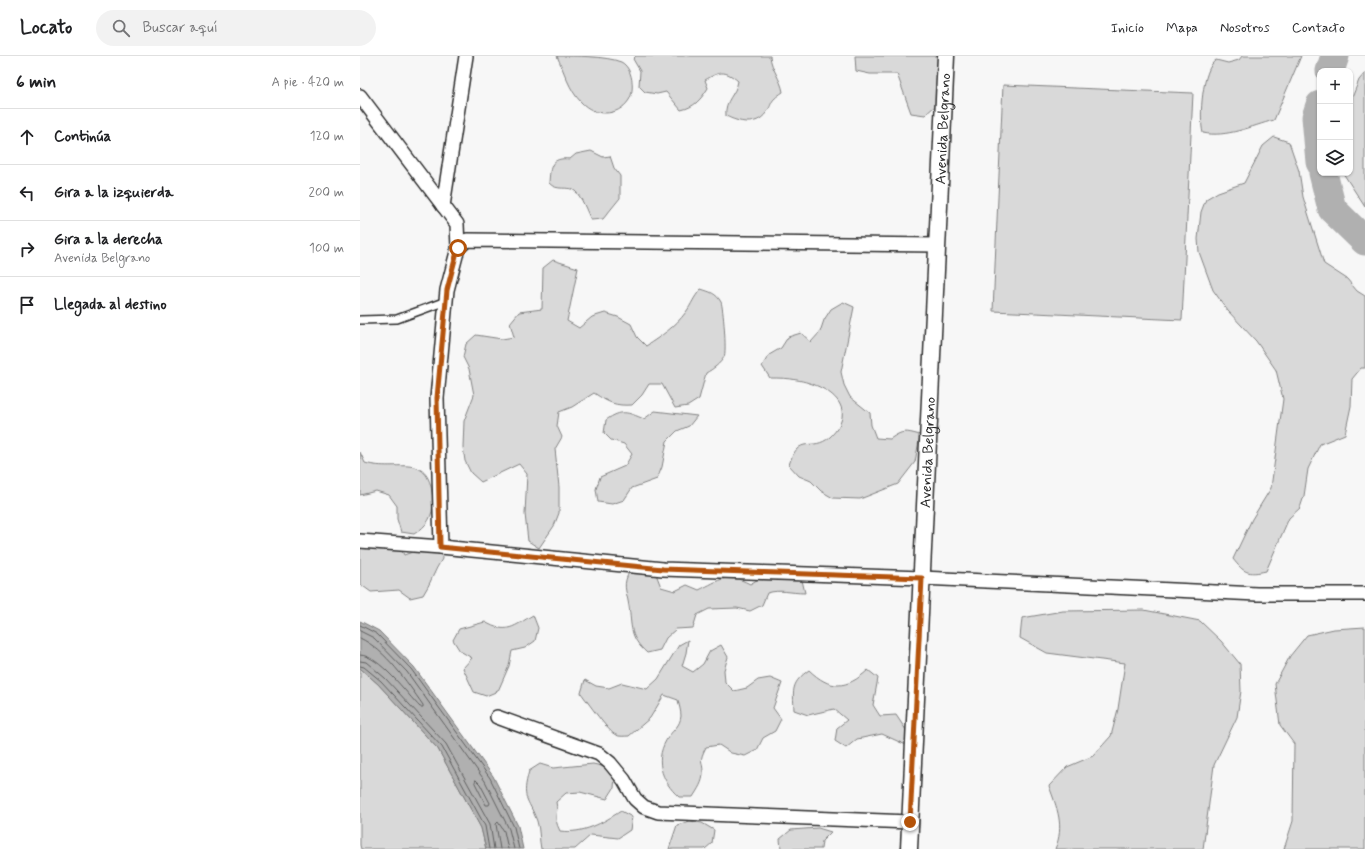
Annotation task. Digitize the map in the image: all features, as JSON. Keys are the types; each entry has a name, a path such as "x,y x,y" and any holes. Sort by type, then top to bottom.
{"street":[{"path":"443,206 466,56"},
{"name":"Avenida Belgrano","path":"909,849 946,56"},
{"path":"360,96 457,224 458,248 447,290 437,398 440,547"},
{"path":"458,248 467,240 937,245"},
{"path":"360,541 440,547 663,569 922,578 1257,594 1365,594"},
{"path":"497,717 599,754 610,763 624,780 635,799 644,807 658,812 910,822"}],"lane":[{"path":"360,320 397,319 446,301"}],"shaded area":[{"path":"557,56 599,57 621,62 628,69 632,80 632,91 629,100 624,106 612,112 599,112 586,107 573,92"},
{"path":"636,56 770,56 783,92 773,100 766,113 757,120 747,122 736,120 726,116 726,110 728,102 737,86 738,81 725,73 722,73 705,80 708,88 703,96 694,105 681,110 666,92 657,94 645,92 639,86 640,71 633,59"},
{"path":"855,56 939,56 940,93 935,106 925,115 911,113 897,74 870,74 856,71"},
{"path":"1242,56 1301,56 1274,120 1230,133 1203,133 1201,117 1203,94 1211,65 1216,60 1228,63 1239,60"},
{"path":"1365,73 1365,207 1345,176 1353,176 1353,95 1359,80"},
{"path":"1003,85 1193,93 1182,320 993,311"},
{"path":"1274,137 1289,142 1299,171 1303,197 1324,264 1347,279 1357,291 1365,296 1365,368 1361,368 1352,379 1351,406 1345,434 1320,444 1308,469 1304,496 1300,508 1289,518 1266,571 1251,573 1240,567 1233,559 1252,519 1271,488 1283,399 1276,370 1256,341 1228,311 1213,290 1199,252 1198,239 1201,212 1206,199 1218,192 1244,183 1263,146"},
{"path":"591,151 603,157 610,156 614,168 620,176 620,198 603,219 591,220 578,194 572,189 555,187 549,183 551,167 555,161 570,159 576,154"},
{"path":"553,260 578,268 567,321 579,328 592,317 605,313 618,317 631,324 637,337 646,346 677,322 686,312 701,289 715,295 721,302 723,312 725,353 724,357 718,364 706,373 699,399 688,406 675,408 662,384 649,384 642,395 632,405 612,403 594,393 572,407 559,412 557,426 562,437 555,449 559,487 559,513 554,526 539,548 528,541 525,514 527,474 519,464 481,482 471,473 465,461 463,447 464,421 474,395 469,369 463,357 466,344 476,335 502,339 514,337 510,323 519,312 542,309 543,268"},
{"path":"843,302 854,307 841,372 844,385 850,397 870,413 871,425 876,438 890,439 904,432 920,435 915,462 898,484 860,499 833,498 821,491 811,481 799,476 789,465 797,449 802,446 823,441 830,437 839,426 842,416 841,407 836,399 829,392 808,383 790,379 770,378 762,366 769,355 781,348 788,337 801,333 811,342 820,332 824,320 831,309"},
{"path":"655,411 697,416 689,426 677,431 667,441 662,467 657,479 632,488 624,500 612,504 598,502 596,489 600,477 625,466 632,454 624,444 611,440 604,433 606,420 616,414 621,413 629,413 644,419"},
{"path":"360,452 365,463 410,466 419,469 426,475 431,485 433,507 426,524 419,531 414,534 401,532 397,519 397,506 389,495 376,491 360,495"},
{"path":"360,543 398,543 404,555 429,546 441,547 442,559 423,595 410,598 399,590 371,592 360,584"},
{"path":"630,570 656,574 661,587 675,591 687,585 699,590 718,581 729,578 742,580 750,584 762,577 802,580 805,593 781,591 767,593 762,605 750,611 737,608 709,609 697,615 693,628 676,629 666,638 660,650 647,653 637,642 632,631 625,587"},
{"path":"1144,610 1200,621 1221,641 1240,664 1241,691 1237,717 1214,765 1203,849 1055,849 1058,841 1060,825 1059,817 1049,786 1067,767 1093,756 1111,736 1118,709 1125,663 1047,653 1020,638 1022,618 1063,611"},
{"path":"533,615 538,628 535,641 525,648 512,651 509,666 498,691 486,696 474,692 463,668 472,658 460,651 453,640 459,629 485,622 499,628 510,628"},
{"path":"1365,627 1365,849 1284,849 1293,821 1294,744 1280,725 1275,684 1290,656 1307,635 1334,629"},
{"path":"688,640 682,666 693,672 703,664 710,651 721,645 728,657 724,670 725,682 734,691 747,688 758,680 770,678 782,683 773,708 781,719 775,731 763,738 757,750 745,756 731,753 719,745 706,747 702,759 703,776 698,788 693,797 679,797 668,784 661,769 660,761 664,744 678,725 681,716 678,700 664,695 650,718 629,736 620,736 608,729 581,693 585,680 596,686 609,688 622,683 647,689 658,679 679,645"},
{"path":"360,668 378,684 438,749 481,828 486,849 361,849"},
{"path":"809,670 824,681 838,685 845,684 860,677 868,670 878,678 873,705 880,716 896,715 910,736 906,745 882,734 857,739 846,748 835,741 837,728 847,720 834,709 808,715 794,710 794,687 799,679"},
{"path":"540,764 553,768 593,764 606,767 615,776 614,788 607,799 580,792 566,793 556,802 556,822 560,831 577,831 592,827 621,811 632,817 630,830 618,838 591,835 575,849 541,849 538,824 526,793 529,771"},
{"path":"690,821 702,823 714,830 712,843 705,849 669,849 677,825"},
{"path":"818,828 831,832 822,841 821,849 781,849 780,839 791,830"}],"water":[{"path":"360,621 379,631 414,667 493,776 518,826 523,849 486,849 481,828 438,749 378,684 360,668"}],"waterway":[{"path":"1331,68 1335,56"},
{"path":"1317,114 1317,128"},
{"path":"1324,176 1332,209 1365,241"}],"route":[{"path":"458,248 447,290 437,398 440,547 663,569 922,578 910,822"}]}
